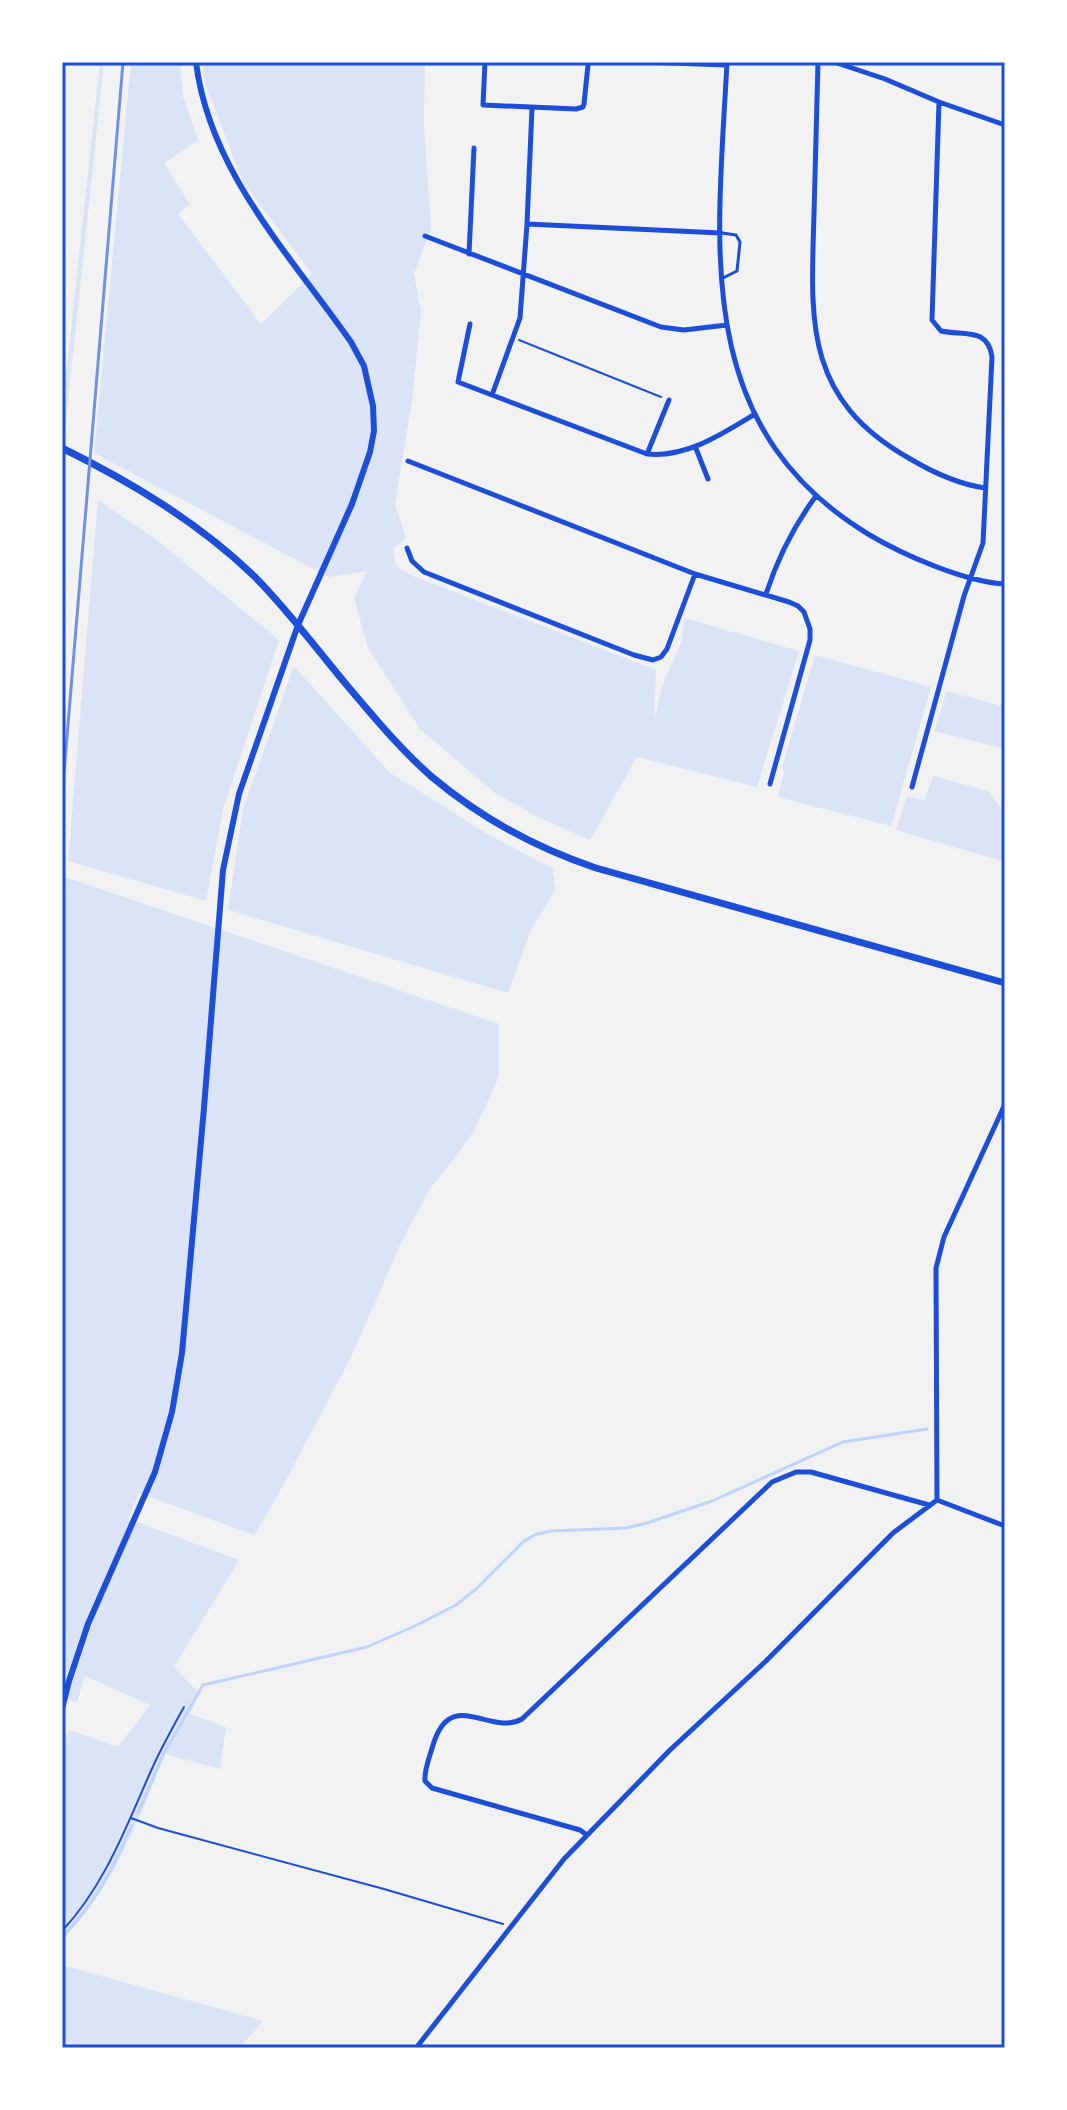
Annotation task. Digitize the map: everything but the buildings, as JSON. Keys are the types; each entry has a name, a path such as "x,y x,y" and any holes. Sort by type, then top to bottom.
{"main road":[{"path":"62,448 155,499 207,535 256,578 421,767 480,813 518,836 596,868 1005,983"}],"street":[{"path":"62,1709 88,1624 155,1472 172,1412 185,1322 223,870 239,794 298,625 364,475 374,431 372,397 364,366 351,342 244,192 228,163 206,109 196,62"},
{"path":"485,62 483,105 576,109 583,107 590,62"},
{"path":"641,62 727,64 720,186 727,325 738,373 755,414 777,452 816,496 857,528 886,545 971,578 1005,584"},
{"path":"818,62 812,298 817,342 827,374 847,407 889,447 957,481 985,488"},
{"path":"834,62 1005,125"},
{"path":"912,787 964,596 983,543 992,357 990,346 984,339 976,335 941,331 932,320 939,102"},
{"path":"492,395 521,313 532,108"},
{"path":"469,254 474,148"},
{"path":"527,224 721,233"},
{"path":"425,236 661,327 684,330 727,325"},
{"path":"470,324 458,382 647,454 675,454 755,414"},
{"path":"647,454 669,400"},
{"path":"695,446 708,479"},
{"path":"408,461 695,574 798,606 804,612 810,640 770,784"},
{"path":"765,594 778,558 816,496"},
{"path":"407,548 412,561 424,572 653,660 661,657 667,649 695,574"},
{"path":"937,1500 936,1268 944,1237 1005,1104"},
{"path":"587,1835 580,1830 432,1788 424,1777 442,1725 451,1718 464,1715 505,1724 522,1719 772,1482 785,1475 802,1472 819,1474 929,1505"},
{"path":"416,2048 564,1859 670,1750 766,1661 893,1533 937,1500"},
{"path":"937,1500 1005,1526"}],"lane":[{"path":"721,233 736,235 740,242 737,271 723,278"}],"path":[{"path":"514,338 669,400"},
{"path":"62,1931 78,1914 104,1875 184,1707"},
{"path":"131,1818 512,1926"}],"shaded area":[{"path":"100,62 104,62 64,440 62,365 67,366"},
{"path":"131,62 180,62 183,96 198,140 164,163 190,204 178,214 261,324 312,274 243,182 204,81 203,62 425,62 424,125 431,228 414,274 421,311 412,401 395,504 406,538 393,549 396,566 411,575 656,670 654,722 662,686 682,641 684,618 799,651 757,787 637,757 590,840 540,818 495,793 420,729 368,648 354,598 367,571 329,577 94,453"},
{"path":"98,500 153,537 279,640 223,810 206,901 68,861"},
{"path":"815,655 931,687 891,826 778,797 784,773 782,767"},
{"path":"294,666 389,772 484,832 553,869 555,890 530,932 508,993 228,910 243,809"},
{"path":"947,691 1005,707 1005,749 934,731"},
{"path":"933,776 988,791 1005,809 1005,862 896,830 907,796 925,800"},
{"path":"65,877 499,1024 499,1077 473,1133 428,1192 402,1241 350,1359 254,1535 139,1493 129,1519 239,1560 174,1667 199,1693 190,1714 226,1727 220,1769 165,1754 110,1876 62,1940 62,1744 70,1730 118,1747 150,1705 85,1676 77,1702 62,1698 62,911"},
{"path":"62,1965 263,2021 239,2048 62,2048"}],"waterway":[{"path":"138,1813 164,1753 203,1685 367,1647 417,1625 456,1605 534,1535 551,1531 626,1528 647,1523 712,1501 843,1442 927,1429"},
{"path":"62,1937 103,1885 132,1825"}],"railway":[{"path":"62,797 123,62"}]}
